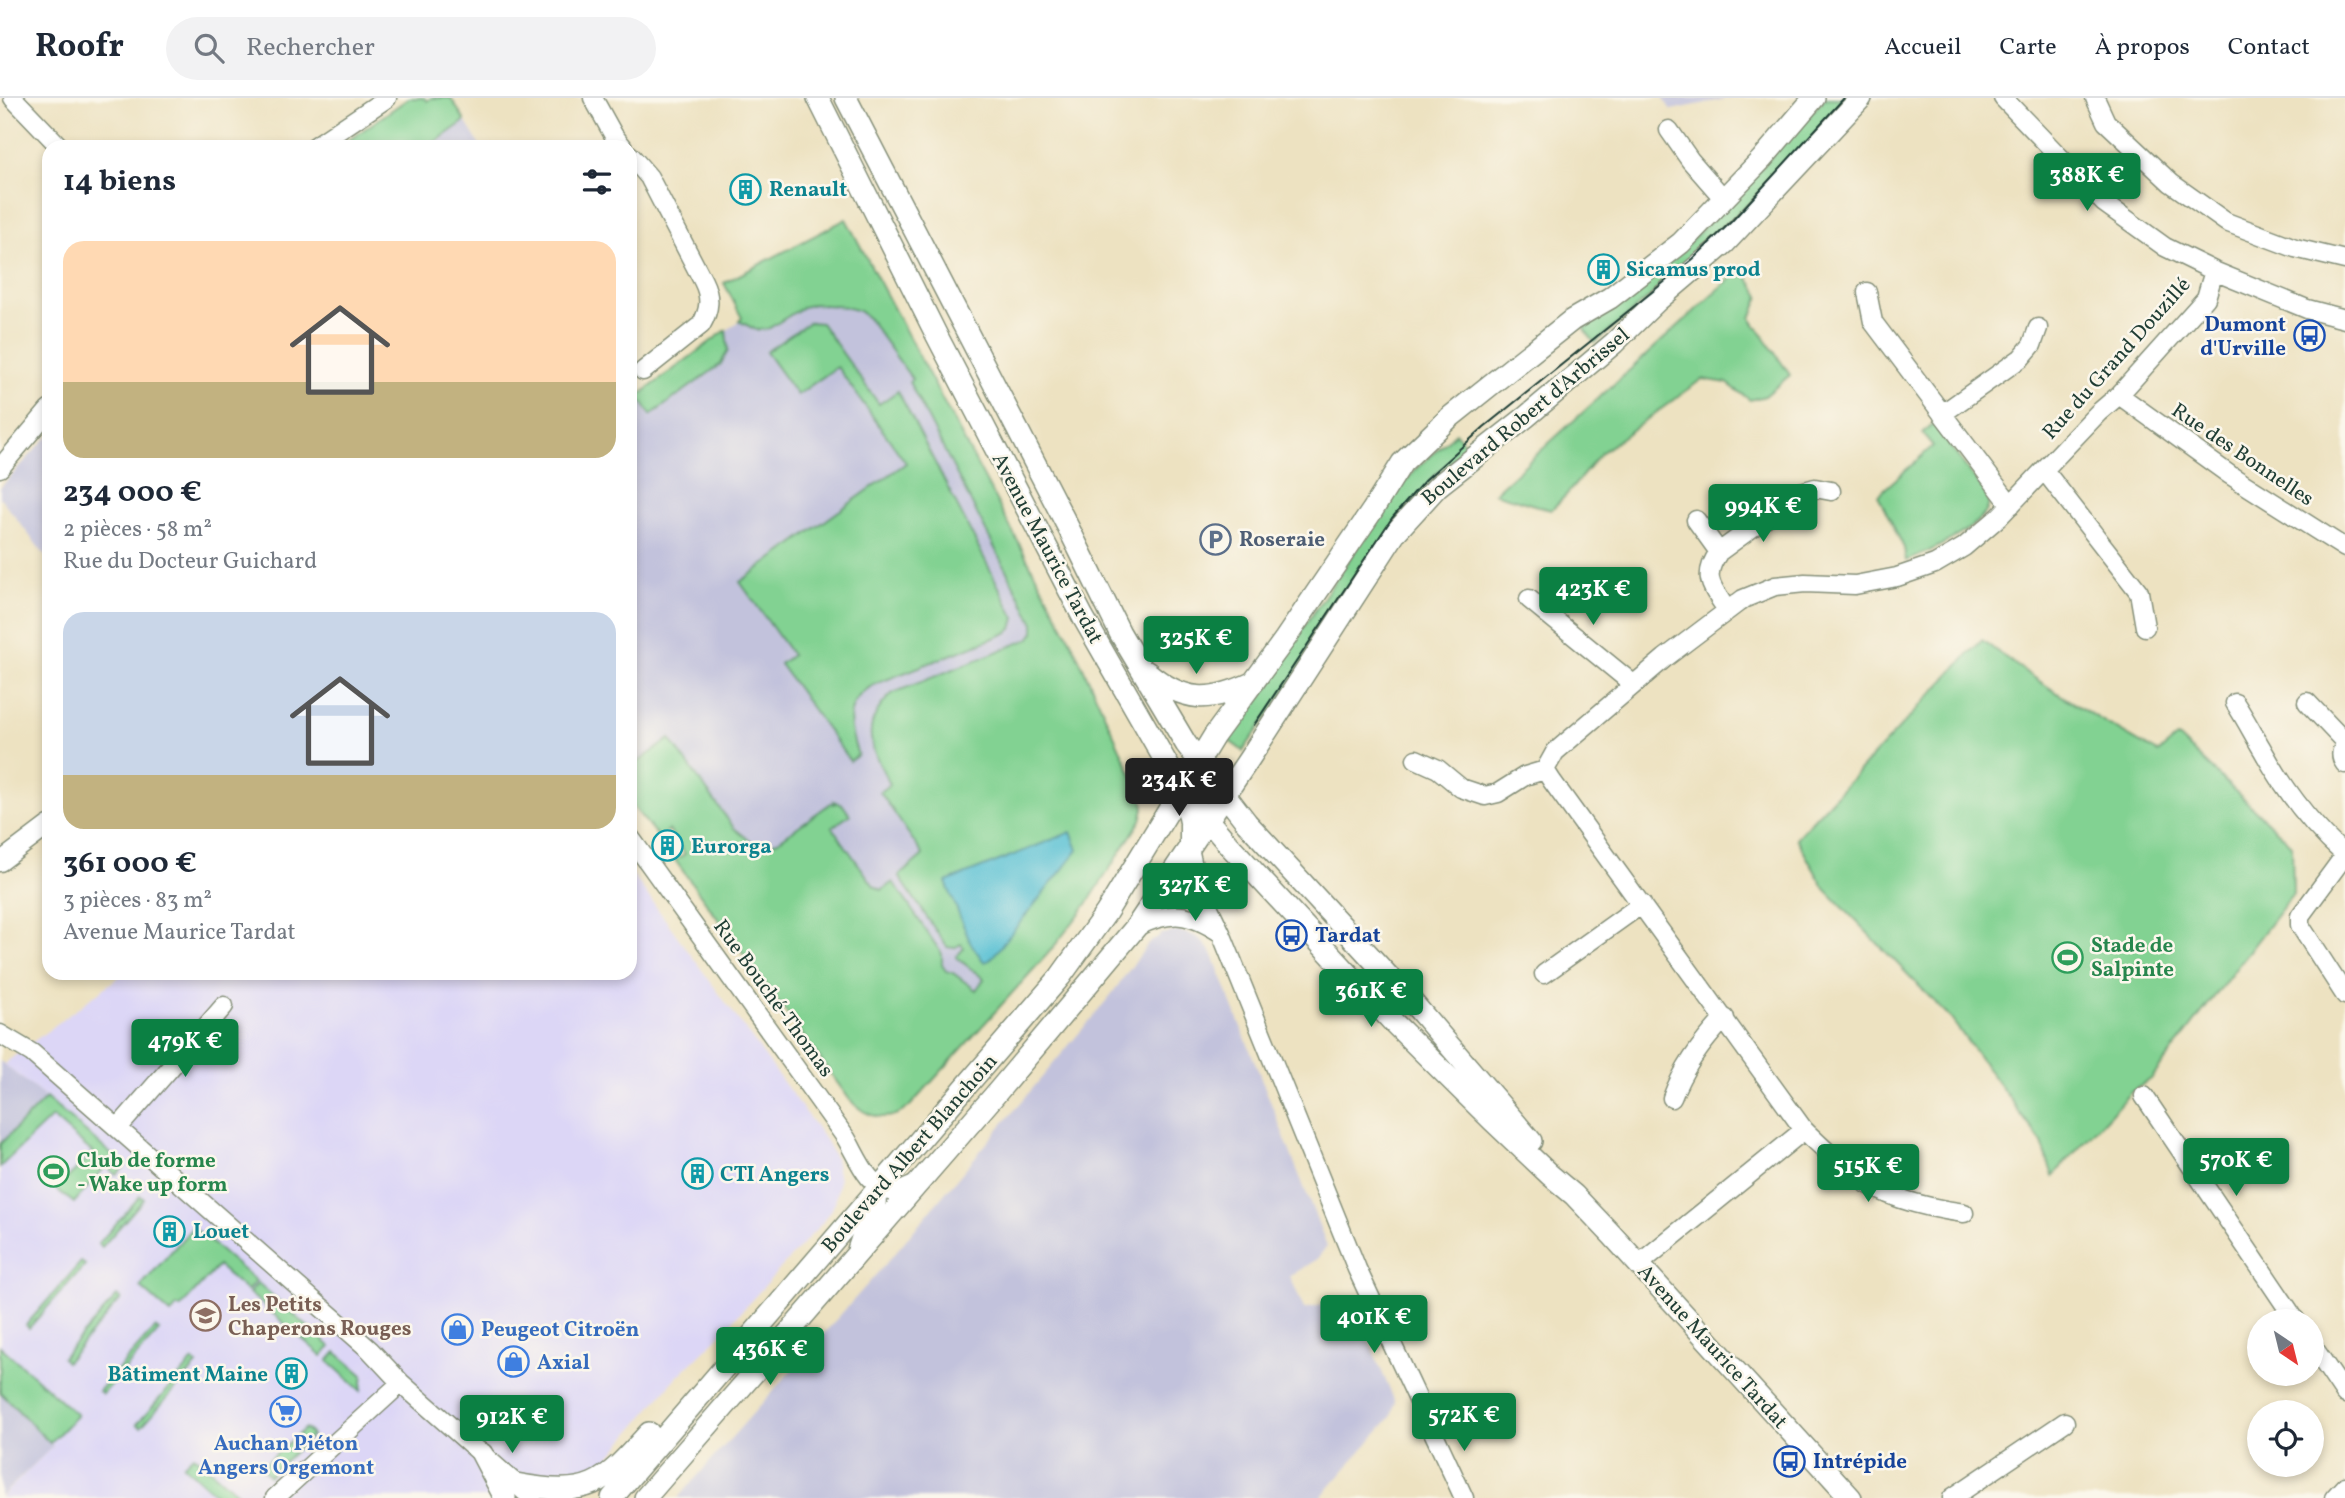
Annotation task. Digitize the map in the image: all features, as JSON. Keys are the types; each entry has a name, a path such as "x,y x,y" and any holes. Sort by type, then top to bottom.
{"street":[{"path":"13,98 53,140"},
{"path":"324,140 387,98"},
{"path":"593,98 617,140"},
{"name":"Avenue Maurice Tardat","path":"818,98 936,334 1083,617 1182,790 1215,808 1300,882 1413,1003 1557,1170 1574,1195"},
{"name":"Avenue Maurice Tardat","path":"846,98 1068,527 1120,634 1170,720 1200,762 1215,808 1394,1023 1492,1120 1574,1195 1851,1498"},
{"name":"Boulevard Robert d'Arbrissel","path":"1182,790 1214,736 1372,512 1402,463 1449,418 1572,320 1610,298 1681,243 1762,159 1814,98"},
{"name":"Boulevard Robert d'Arbrissel","path":"1215,808 1408,516 1438,486 1614,343 1658,300 1725,243 1861,98"},
{"path":"2003,98 2104,203 2165,247 2214,271 2307,309 2345,318"},
{"path":"2095,98 2106,121 2171,183 2226,222 2295,248 2345,260"},
{"path":"1669,130 1690,160 1724,199"},
{"path":"637,163 649,177 707,290 709,299 709,308 701,325 643,371"},
{"name":"Rue du Grand Douzillé","path":"1416,759 1438,769 1461,788 1485,796 1498,793 1525,776 1545,769 1555,752 1584,725 1743,599 1775,586 1805,583 1855,585 1897,577 1935,564 1964,547 2011,505 2098,413 2119,395 2206,298 2214,271"},
{"path":"1867,292 1873,322 2011,505"},
{"path":"1942,414 2021,358 2032,345 2038,328"},
{"name":"Rue des Bonnelles","path":"2119,395 2230,475 2345,548"},
{"path":"0,468 42,418"},
{"name":"Rue du Grand Douzillé","path":"2044,470 2139,592 2145,627"},
{"path":"1727,610 1709,577 1709,565 1718,552 1801,492 1815,488 1831,491"},
{"path":"1696,520 1718,552"},
{"path":"1529,599 1633,684"},
{"path":"1140,666 1170,689 1193,697 1205,698 1226,693 1254,682"},
{"path":"2307,702 2345,744 2341,750 2341,759 2345,764"},
{"path":"2235,703 2302,811 2319,833 2345,855 2300,916 2300,925 2345,995"},
{"path":"1545,769 1804,1130 1858,1178 1895,1196 1931,1208 1964,1213"},
{"path":"1182,790 1196,880 1221,933 1357,1269 1464,1498"},
{"name":"Boulevard Albert Blanchoin","path":"612,1498 1060,977 1106,913 1182,790"},
{"name":"Boulevard Albert Blanchoin","path":"645,1498 994,1096 1136,927 1215,808"},
{"path":"0,862 42,830"},
{"name":"Rue Bouché-Thomas","path":"637,847 846,1138 870,1180 878,1187"},
{"path":"1544,974 1642,904"},
{"path":"1136,927 1157,919 1182,915 1199,920 1221,933"},
{"path":"118,1128 224,1006"},
{"path":"1672,1098 1692,1058 1725,1018"},
{"path":"0,1034 32,1053 370,1350 401,1383 482,1454 518,1493 574,1496 588,1492 607,1479 663,1418 691,1406"},
{"path":"2144,1096 2288,1309"},
{"path":"1639,1264 1804,1130"},
{"path":"855,1257 861,1236 876,1210 878,1187 895,1192 915,1185"},
{"path":"2324,1363 2345,1394"},
{"path":"275,1498 401,1383"},
{"path":"1952,1498 2065,1422"},
{"path":"2334,1498 2345,1486"}],"shaded area":[{"path":"409,98 424,98 427,101 431,98 451,98 477,140 349,140"},
{"path":"1663,98 1732,98 1671,110"},
{"path":"846,219 1071,641 1143,799 1141,820 1087,904 1052,949 909,1107 902,1113 888,1117 865,1113 850,1100 675,860 685,854 669,830 658,837 637,812 637,395 742,319 724,283"},
{"path":"42,443 42,552 0,497 0,488"},
{"path":"637,881 824,1138 835,1158 839,1180 835,1203 822,1223 715,1340 676,1378 575,1498 0,1498 53,1446 0,1392 0,1144 46,1098 4,1064 115,980 637,980"},
{"path":"1179,931 1201,940 1212,953 1327,1246 1316,1260 1290,1276 1304,1309 1331,1303 1339,1304 1358,1316 1395,1402 1391,1417 1320,1498 678,1498 889,1260 1111,995 1148,944 1162,934"},
{"path":"0,1061 46,1098 0,1144"},
{"path":"0,1392 53,1446 0,1497"}],"green space":[{"path":"409,98 424,98 427,101 431,98 451,98 465,121 438,140 349,140"},
{"path":"1825,98 1849,98 1728,231 1595,343 1584,329 1682,249 1731,201"},
{"path":"846,219 1071,641 1143,799 1141,820 1087,904 1052,949 909,1107 893,1116 871,1115 850,1100 675,860 685,854 669,830 658,837 637,812 637,763 670,739 734,828 753,843 778,841 831,803 835,804 834,801 843,805 850,815 832,827 874,886 882,890 893,882 942,954 942,965 946,971 976,990 984,979 956,957 964,948 961,944 954,948 947,947 899,876 923,855 880,792 890,784 873,747 871,726 882,705 893,693 1029,639 1034,632 1034,624 909,382 912,379 869,319 859,311 845,307 814,304 803,307 768,329 756,330 739,321 742,318 724,283"},
{"path":"1742,268 1760,296 1751,318 1790,375 1765,396 1750,400 1727,383 1702,379 1601,453 1551,510 1494,493"},
{"path":"809,322 821,323 879,404 898,391 1015,618 1012,629 1004,634 867,689 853,705 851,713 850,723 858,755 850,761 780,664 792,655 740,582 906,463 837,367 797,395 766,352"},
{"path":"726,330 728,350 721,364 651,415 638,396"},
{"path":"1933,424 1984,491 1988,507 1984,515 1965,531 1906,561 1904,548 1878,495 1933,446 1922,433"},
{"path":"1456,433 1467,447 1435,475 1243,751 1228,740 1389,500 1417,468"},
{"name":"Stade de Salpinte","path":"1982,640 2047,686 2158,753 2178,737 2292,845 2293,894 2151,1079 2130,1093 2053,1176 2042,1143 1951,1019 1825,889 1796,838"},
{"path":"46,1098 125,1166 116,1175 106,1166 74,1203 56,1189 93,1153 52,1117 0,1167 0,1144"},
{"path":"140,1196 144,1199 102,1247 98,1244"},
{"path":"193,1227 256,1281 247,1291 218,1266 180,1308 177,1306 171,1314 140,1287"},
{"path":"81,1262 85,1265 29,1328 26,1325"},
{"path":"258,1283 331,1347 322,1356 249,1293"},
{"path":"117,1296 121,1299 66,1362 62,1358"},
{"path":"155,1328 159,1331 103,1394 99,1391"},
{"path":"0,1346 77,1415 50,1443 0,1392"},
{"path":"336,1352 363,1375 361,1391 328,1361"},
{"path":"193,1361 197,1365 141,1427 137,1424"},
{"path":"305,1428 312,1435 269,1476 261,1467"},
{"path":"193,1455 243,1498 220,1498 183,1465"}],"water":[{"path":"1071,832 1078,850 990,960 984,962 970,942 946,882"}],"tram line":[{"path":"1254,725 1392,518 1425,480 1484,427 1693,259 1731,222 1844,98"}],"place":[{"name":"Renault","path":"746,189"},
{"name":"Sicamus prod","path":"1603,269"},
{"name":"Dumont d'Urville","path":"2309,336"},
{"name":"Roseraie","path":"1216,539"},
{"name":"Eurorga","path":"668,846"},
{"name":"Tardat","path":"1292,935"},
{"name":"Stade de Salpinte","path":"2068,957"},
{"name":"Club de forme - Wake up form","path":"54,1172"},
{"name":"CTI Angers","path":"697,1174"},
{"name":"Louet","path":"170,1231"},
{"name":"Les Petits Chaperons Rouges","path":"205,1316"},
{"name":"Peugeot Citroën","path":"458,1329"},
{"name":"Axial","path":"514,1362"},
{"name":"Bâtiment Maine","path":"291,1374"},
{"name":"Auchan Piéton Angers Orgemont","path":"286,1411"},
{"name":"Intrépide","path":"1790,1461"}]}
